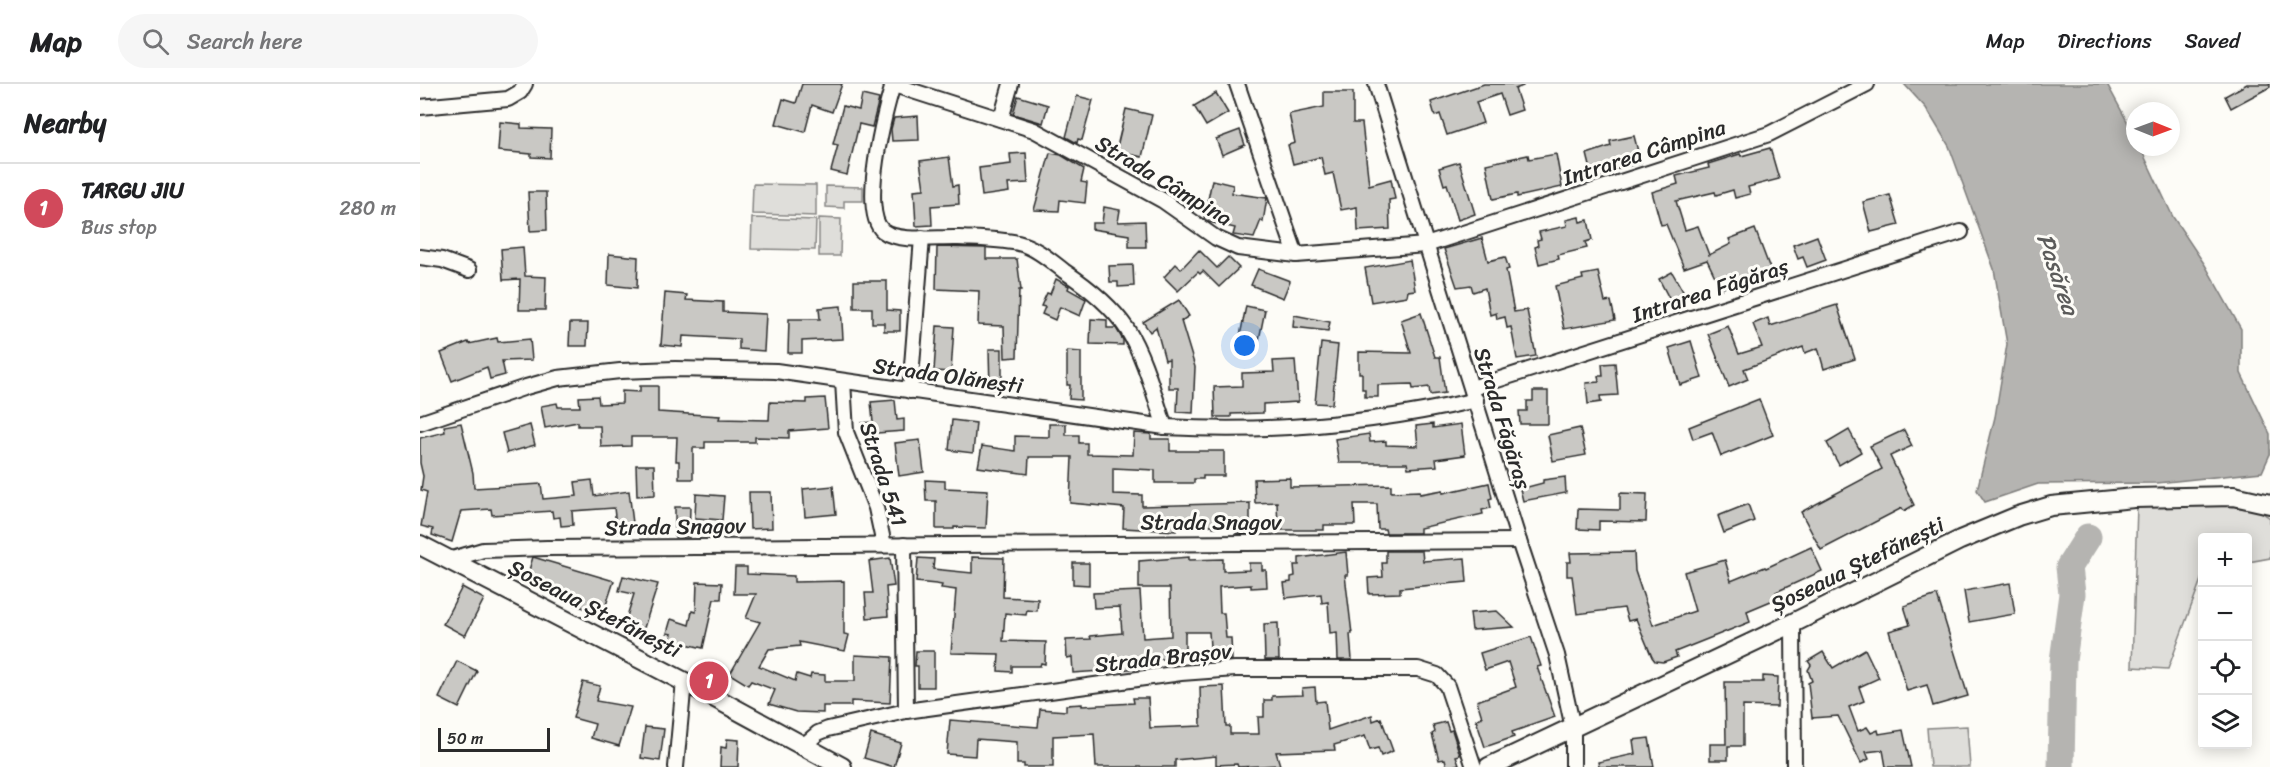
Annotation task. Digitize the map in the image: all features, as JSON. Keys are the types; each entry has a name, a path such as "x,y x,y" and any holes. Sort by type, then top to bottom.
{"main road":[{"name":"Șoseaua Ștefănești","path":"1489,767 2008,519 2051,506 2134,498 2234,496 2270,504"},
{"name":"Șoseaua Ștefănești","path":"420,545 684,681 842,767"}],"street":[{"path":"420,106 508,99 520,92 525,84"},
{"path":"892,84 880,132 873,194 880,229 891,235 997,240 1018,243 1035,249 1099,297 1127,330 1137,349 1165,427"},
{"name":"Strada Câmpina","path":"892,84 919,89 1034,130 1162,200 1216,238 1238,248 1296,255 1426,245"},
{"path":"1001,119 1011,84"},
{"path":"1237,84 1296,255"},
{"name":"Strada Făgăraș","path":"1376,84 1557,655 1573,728 1573,767"},
{"name":"Intrarea Câmpina","path":"1426,245 1769,134 1867,84"},
{"name":"Intrarea Făgăraș","path":"1474,394 1961,232"},
{"path":"910,392 922,238"},
{"path":"420,257 442,260 469,270"},
{"name":"Strada Olănești","path":"420,423 558,378 647,369 746,369 787,372 910,392 1165,427 1220,429 1321,426 1384,418 1474,394"},
{"name":"Strada 541","path":"843,381 846,432 876,508 884,545"},
{"name":"Strada Snagov","path":"448,560 483,550 1519,541"},
{"path":"904,545 906,711"},
{"path":"1793,622 1794,767"},
{"name":"Strada Brașov","path":"803,746 818,733 828,729 906,711 1208,671 1418,669 1437,675 1447,686 1474,767"},
{"path":"676,767 684,681"}],"shaded area":[{"path":"753,184 816,185 816,216 752,214"},
{"path":"826,186 863,187 863,201 844,201 844,208 826,207"},
{"path":"752,218 816,220 815,250 751,249"},
{"path":"819,218 841,219 840,256 819,256"},
{"path":"2219,505 2258,510 2270,518 2270,558 2252,561 2252,533 2198,533 2198,588 2168,669 2132,667 2137,506"},
{"path":"1967,726 1970,767 1930,767 1927,728"}],"water":[{"path":"1904,84 2107,84 2126,119 2126,156 2144,156 2173,217 2205,265 2241,329 2241,373 2270,434 2270,454 2262,472 2157,483 2038,484 1985,502 1977,490 1995,417 2007,344 1994,269 1949,146 1926,108"}],"building":[{"path":"802,84 842,84 832,112 812,105 805,132 776,124 783,99 796,103"},
{"path":"1484,84 1523,84 1515,89 1522,110 1507,115 1500,94 1476,102 1483,123 1447,135 1440,114 1435,116 1431,102"},
{"path":"2247,84 2270,84 2270,87 2231,108 2225,96"},
{"path":"1324,92 1353,92 1353,123 1362,123 1369,185 1391,179 1395,199 1389,200 1390,229 1358,231 1357,207 1341,210 1333,173 1325,175 1321,157 1293,164 1288,145 1295,143 1289,114 1324,107"},
{"path":"1216,93 1228,113 1206,126 1194,106"},
{"path":"862,95 879,99 872,127 859,124 847,175 831,171 838,145 833,144 843,106 859,110"},
{"path":"1018,96 1048,105 1043,123 1013,114"},
{"path":"1077,96 1093,100 1082,140 1078,139 1077,143 1066,137"},
{"path":"1126,109 1152,115 1142,157 1116,151"},
{"path":"918,116 919,140 892,141 891,129 894,118"},
{"path":"500,122 521,124 521,128 551,129 550,158 498,151"},
{"path":"1240,130 1245,145 1222,155 1216,139"},
{"path":"1634,136 1641,163 1610,170 1610,173 1593,178 1587,154 1611,146 1610,141"},
{"path":"1770,148 1779,179 1748,187 1750,194 1735,198 1733,190 1676,201 1685,230 1698,226 1709,255 1731,244 1729,239 1755,229 1772,274 1746,284 1744,278 1721,289 1707,260 1684,268 1666,224 1661,225 1652,192 1678,184 1676,176 1709,168 1708,164"},
{"path":"1026,153 1028,183 1008,184 1009,192 982,196 979,168 1011,164 1010,154"},
{"path":"1050,153 1061,155 1084,169 1081,182 1087,183 1085,203 1060,200 1059,211 1034,210"},
{"path":"1556,154 1562,187 1517,197 1517,194 1493,199 1486,164 1528,155 1529,159"},
{"path":"949,157 953,186 958,185 959,204 931,206 932,225 916,226 914,190 924,189 920,161"},
{"path":"1459,162 1475,214 1458,220 1447,184 1444,185 1439,168"},
{"path":"1212,180 1233,185 1232,193 1267,198 1263,222 1261,220 1254,238 1233,235 1235,228 1204,219"},
{"path":"528,192 546,192 547,230 530,231"},
{"path":"1890,195 1899,225 1871,232 1863,202"},
{"path":"1104,207 1120,210 1118,222 1145,221 1146,247 1129,247 1129,235 1092,229 1092,223 1102,223"},
{"path":"1579,217 1580,222 1588,220 1592,240 1585,242 1587,248 1558,255 1559,259 1539,264 1535,247 1538,246 1537,240 1541,239 1539,232 1567,226 1566,220"},
{"path":"1817,236 1826,260 1807,267 1803,257 1798,259 1793,245"},
{"path":"1482,238 1488,261 1505,257 1509,269 1506,270 1514,312 1527,310 1536,356 1517,359 1511,327 1507,328 1505,317 1497,319 1496,313 1490,315 1485,288 1473,292 1471,285 1457,287 1444,249"},
{"path":"523,247 525,276 546,277 545,310 519,310 520,279 503,280 501,249"},
{"path":"937,247 986,248 986,259 1017,259 1021,290 1019,290 1017,357 1005,358 1004,326 978,325 979,291 936,289"},
{"path":"1199,250 1217,268 1228,257 1239,268 1219,287 1203,271 1200,274 1198,272 1178,291 1164,277 1176,264 1181,269"},
{"path":"609,254 638,257 637,288 608,285"},
{"path":"1410,260 1415,290 1408,291 1407,296 1371,302 1365,268"},
{"path":"1133,265 1134,286 1118,287 1118,282 1110,282 1109,266"},
{"path":"1258,269 1290,281 1283,298 1251,285"},
{"path":"1598,272 1605,302 1611,301 1615,320 1564,329 1555,286 1583,279 1582,275"},
{"path":"1672,272 1685,295 1671,302 1659,279"},
{"path":"1056,279 1086,299 1080,316 1060,307 1055,320 1042,314 1045,307 1041,306 1047,293 1050,294"},
{"path":"854,281 887,281 887,310 900,311 900,331 884,331 884,323 872,323 872,308 854,308"},
{"path":"665,293 687,295 686,300 723,302 723,312 766,314 764,351 739,349 739,339 683,336 682,347 661,345"},
{"path":"1179,300 1189,316 1181,321 1195,367 1193,413 1177,412 1178,388 1169,388 1169,359 1165,360 1156,327 1150,332 1143,322"},
{"path":"1837,305 1855,359 1824,369 1818,348 1805,353 1803,347 1744,369 1748,379 1729,387 1708,334 1728,326 1739,354 1762,347 1753,324 1768,318 1770,326"},
{"path":"841,306 843,339 802,341 802,353 788,353 789,319 820,319 819,308"},
{"path":"1246,306 1265,310 1259,340 1240,336"},
{"path":"1421,313 1435,357 1440,357 1445,393 1430,395 1429,387 1413,389 1412,384 1378,385 1378,397 1365,397 1365,389 1362,389 1362,373 1359,373 1359,352 1411,353 1401,320"},
{"path":"1294,315 1330,322 1328,331 1293,327"},
{"path":"1091,319 1107,320 1107,328 1116,328 1123,340 1123,345 1090,344"},
{"path":"570,323 588,323 587,346 569,346"},
{"path":"937,326 954,327 951,372 934,371"},
{"path":"497,338 498,342 530,339 532,360 502,361 505,375 490,379 487,367 452,381 441,353 468,342 469,344"},
{"path":"1691,341 1702,378 1680,385 1669,348"},
{"path":"1321,343 1338,345 1332,404 1315,403"},
{"path":"989,349 1002,349 1002,388 990,389"},
{"path":"1067,351 1081,352 1081,400 1069,399"},
{"path":"1295,360 1298,402 1263,404 1263,413 1215,417 1214,387 1242,386 1242,373 1274,372 1273,361"},
{"path":"1615,363 1618,395 1600,396 1601,402 1588,404 1586,383 1599,382 1598,376 1603,376 1602,364"},
{"path":"640,386 658,386 658,412 720,416 719,419 769,420 770,402 807,403 807,399 825,398 828,428 789,431 789,438 755,437 755,442 705,442 705,448 693,448 693,479 679,479 679,461 676,461 677,437 631,437 631,446 601,447 600,426 578,426 578,422 545,428 541,406 557,403 558,407 580,407 579,397 598,396 599,404 622,403 622,391 640,392"},
{"path":"1533,391 1548,391 1548,424 1520,424 1519,411 1527,411 1527,401 1533,401"},
{"path":"1759,399 1773,435 1721,456 1712,432 1693,439 1689,427"},
{"path":"895,400 897,420 904,419 904,431 863,434 862,423 873,422 871,402"},
{"path":"952,420 976,423 973,453 949,450"},
{"path":"461,423 473,473 474,488 541,484 543,499 577,496 575,482 592,480 594,496 629,491 634,531 617,533 614,508 572,511 573,525 561,526 560,517 553,518 552,511 492,515 491,509 461,511 452,542 432,535 433,529 421,526 427,492 421,490 423,476 420,463 420,438 445,432 444,426"},
{"path":"1049,424 1066,424 1066,435 1079,435 1079,443 1087,443 1087,454 1133,455 1134,433 1151,434 1151,439 1170,439 1170,451 1224,451 1224,476 1203,476 1203,479 1194,479 1194,483 1155,483 1155,470 1113,468 1113,494 1142,495 1142,506 1250,503 1250,534 1236,533 1236,526 1176,525 1176,531 1123,528 1124,508 1070,503 1072,457 1029,457 1028,474 978,467 982,446 1015,451 1015,436 1049,437"},
{"path":"1433,424 1433,428 1461,424 1465,455 1436,459 1437,466 1408,468 1407,463 1339,463 1335,439 1369,434 1370,442 1386,441 1386,445 1418,446 1416,426"},
{"path":"530,425 535,445 507,453 502,433"},
{"path":"1580,428 1586,455 1553,461 1548,435"},
{"path":"1849,430 1861,452 1839,465 1827,443"},
{"path":"1904,430 1912,446 1890,456 1914,505 1904,511 1902,508 1821,550 1801,512 1882,469 1870,446"},
{"path":"920,440 924,472 899,476 895,443"},
{"path":"636,465 654,465 655,495 637,496"},
{"path":"1565,477 1566,493 1523,501 1520,489 1543,483 1543,480"},
{"path":"1290,478 1290,487 1391,485 1391,492 1420,491 1420,494 1443,490 1443,493 1489,483 1491,508 1482,510 1483,514 1420,528 1420,533 1386,533 1385,529 1378,529 1377,504 1354,504 1355,525 1324,525 1324,530 1278,530 1277,502 1255,503 1254,479"},
{"path":"925,480 945,481 945,488 988,490 986,528 936,529 936,501 926,501"},
{"path":"833,486 836,514 805,517 803,489"},
{"path":"749,492 771,492 772,528 750,529"},
{"path":"1620,493 1647,494 1646,522 1599,521 1599,530 1577,529 1578,509 1620,510"},
{"path":"696,494 724,496 722,520 695,518"},
{"path":"1748,504 1754,521 1724,533 1718,516"},
{"path":"675,507 690,507 689,537 675,537"},
{"path":"1811,547 1822,571 1776,592 1778,598 1747,611 1750,622 1675,652 1677,657 1663,662 1655,661 1652,657 1636,619 1628,621 1624,608 1577,614 1572,576 1567,576 1567,562 1571,562 1570,553 1634,552 1635,571 1653,625 1695,611 1684,572 1725,560 1731,581"},
{"path":"1386,551 1422,551 1423,561 1465,558 1467,582 1400,588 1400,593 1369,594 1368,578 1383,577 1382,563 1386,563"},
{"path":"1346,552 1348,575 1345,575 1352,634 1350,634 1352,660 1338,660 1337,632 1330,633 1328,602 1322,603 1321,594 1286,598 1284,583 1291,582 1291,577 1295,576 1294,565 1299,565 1299,558"},
{"path":"533,557 614,581 603,614 575,605 576,601 550,593 552,588 526,580"},
{"path":"972,557 1004,558 1003,597 1038,599 1037,611 1027,610 1026,615 1005,613 1003,641 1046,642 1045,664 1012,666 1012,672 998,671 999,654 951,653 956,590 941,588 942,585 916,582 918,558 934,559 933,569 972,573"},
{"path":"1189,557 1189,560 1223,559 1223,571 1249,570 1249,563 1262,563 1262,570 1266,570 1267,587 1251,588 1251,585 1219,587 1220,613 1224,613 1226,638 1231,638 1232,660 1211,662 1209,632 1185,632 1185,658 1142,660 1143,668 1073,673 1072,657 1067,658 1066,640 1091,639 1090,636 1122,633 1120,607 1094,608 1093,593 1140,591 1143,638 1171,636 1170,588 1139,588 1139,561"},
{"path":"890,558 894,586 886,587 888,616 867,618 865,593 873,593 869,561"},
{"path":"1073,563 1089,563 1089,585 1073,584"},
{"path":"735,567 747,567 747,574 794,576 794,582 844,581 844,634 849,635 845,651 799,642 800,646 769,649 759,666 795,681 797,674 810,678 811,674 825,675 825,681 855,681 855,655 892,657 890,703 851,701 851,706 823,706 823,713 796,712 769,704 775,690 751,681 748,685 730,674 760,622 746,618 756,594 734,594"},
{"path":"623,576 658,584 642,634 623,629 634,594 619,591"},
{"path":"697,582 722,583 721,599 714,599 703,648 682,643 681,650 668,645 672,634 667,633 671,619 689,625 692,611 696,612"},
{"path":"2010,583 2015,614 1969,622 1964,591"},
{"path":"462,587 484,599 465,636 443,624"},
{"path":"1937,595 1968,696 1933,706 1927,685 1907,691 1889,631 1910,625 1904,606"},
{"path":"1497,611 1514,627 1472,630 1470,613"},
{"path":"1278,623 1279,660 1265,660 1264,624"},
{"path":"1531,637 1541,666 1537,667 1555,717 1512,732 1514,737 1485,747 1476,720 1482,717 1477,701 1516,687 1508,662 1485,670 1480,653"},
{"path":"1865,649 1879,678 1859,687 1864,701 1849,707 1858,731 1867,727 1871,733 1878,730 1879,734 1903,730 1911,767 1886,767 1883,750 1866,752 1869,759 1861,763 1838,716 1812,718 1808,683 1812,681 1808,670 1811,665 1808,661 1823,652 1833,668"},
{"path":"916,651 934,651 934,687 918,687 918,666 915,666"},
{"path":"457,661 477,671 459,708 439,698"},
{"path":"1763,676 1778,677 1777,707 1743,706 1743,746 1728,746 1728,760 1710,760 1710,744 1726,744 1725,682 1763,682"},
{"path":"583,682 600,686 596,701 631,707 619,746 591,738 595,724 573,718"},
{"path":"1224,686 1226,726 1230,726 1230,734 1259,734 1258,717 1264,717 1264,700 1272,700 1272,696 1303,695 1302,688 1315,687 1316,702 1325,701 1328,730 1372,715 1373,721 1381,718 1393,751 1381,756 1378,748 1370,750 1365,736 1334,745 1335,750 1276,752 1280,765 1238,767 1237,764 1216,765 1216,756 1175,760 1175,767 1096,767 1094,734 1053,736 1053,767 1024,767 1024,764 1017,764 1017,742 976,739 975,756 947,754 950,720 1038,727 1040,709 1066,711 1066,705 1134,703 1133,698 1148,698 1150,728 1201,726 1200,687"},
{"path":"1446,722 1449,731 1452,730 1460,755 1456,756 1459,764 1450,767 1447,767 1445,759 1439,760 1432,734 1435,732 1433,725"},
{"path":"645,727 664,729 660,761 641,758"},
{"path":"871,734 901,743 894,767 864,758"},
{"path":"1649,738 1654,767 1599,767 1598,762 1635,754 1633,740"},
{"path":"727,739 739,740 738,767 720,767 721,747 726,748"}],"waterway":[{"name":"Pasărea","path":"2061,767 2063,661 2072,594 2069,567 2088,537"}],"place":[{"name":"TARGU JIU","path":"709,681"}]}
